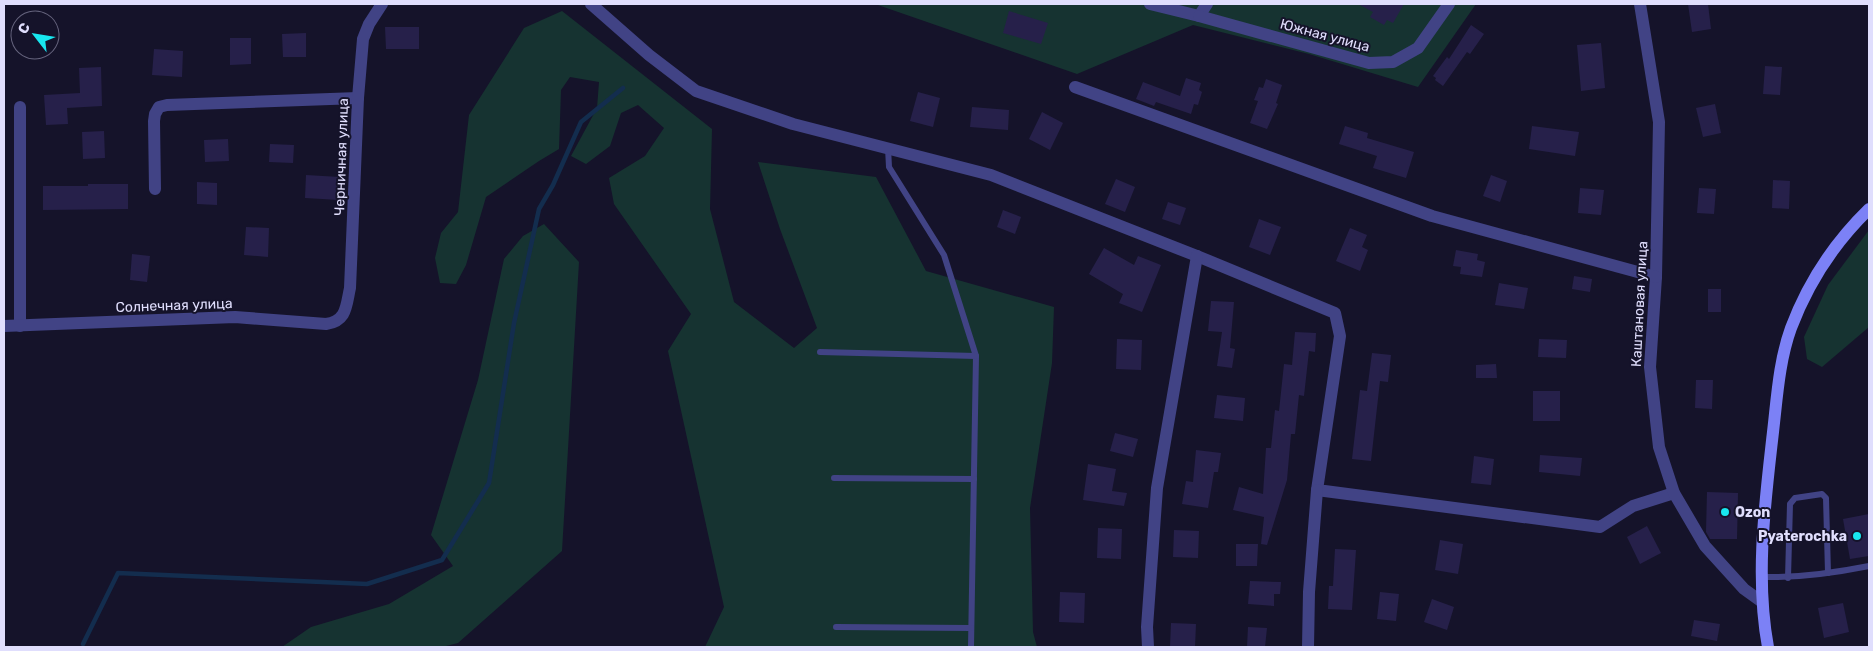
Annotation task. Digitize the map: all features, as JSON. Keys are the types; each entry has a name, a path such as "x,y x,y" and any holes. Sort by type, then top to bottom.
{"main road":[{"path":"1768,647 1762,602 1762,577 1768,477 1781,368 1790,330 1807,291 1827,258 1869,209"}],"street":[{"name":"Черничная улица","path":"343,316 350,288 358,98 363,39 369,24 382,4"},
{"path":"591,4 649,55 696,91 793,124 990,175 1198,256 1336,313 1340,336 1317,490 1309,592 1308,647"},
{"name":"Южная улица","path":"1150,4 1369,63 1393,62 1418,48 1449,4"},
{"path":"1199,16 1207,4"},
{"name":"Каштановая улица","path":"1640,4 1659,122 1656,277 1650,367 1659,447 1674,493 1705,546 1744,589 1762,602"},
{"path":"1076,87 1432,216 1656,277"},
{"path":"155,189 154,121 159,106 358,98"},
{"path":"20,107 20,326"},
{"path":"1148,647 1147,627 1157,488 1198,256"},
{"name":"Солнечная улица","path":"4,326 235,318 326,324 336,322 343,316"},
{"path":"1317,490 1600,527 1633,506 1674,493"}],"lane":[{"path":"888,148 890,167 944,255 976,356 971,647"},
{"path":"820,352 976,356"},
{"path":"834,478 974,479"},
{"path":"1788,578 1790,504 1796,498 1822,494 1826,498 1828,573"},
{"path":"1762,577 1788,578 1869,566"},
{"path":"836,627 971,628"}],"green space":[{"path":"875,4 1476,4 1418,87 1309,54 1193,25 1077,74"},
{"path":"562,11 712,129 710,209 734,302 794,348 817,328 780,229 758,162 876,177 926,271 1054,307 1052,363 1030,508 1033,632 1037,647 705,647 724,607 668,351 691,314 614,204 609,178 645,156 664,128 638,105 621,113 610,146 586,164 571,156 597,108 599,82 570,77 561,90 559,149 486,197 466,265 456,284 440,283 435,258 441,233 458,212 469,115 524,28"},
{"path":"544,224 579,262 562,551 458,643 442,647 282,647 311,627 389,604 453,566 431,535 478,380 504,259 523,236"},
{"path":"1869,230 1869,327 1822,367 1807,359 1804,337 1828,285"}],"building":[{"path":"1358,4 1404,4 1393,23 1387,20 1384,25 1370,17 1373,12"},
{"path":"1688,4 1708,4 1711,29 1692,32"},
{"path":"1009,11 1048,23 1041,44 1003,33"},
{"path":"1471,25 1484,34 1470,54 1467,52 1443,86 1433,76 1447,57 1449,59"},
{"path":"385,27 419,27 419,49 386,49"},
{"path":"306,33 306,57 283,57 282,34"},
{"path":"230,38 251,38 251,64 230,65"},
{"path":"1601,43 1605,88 1581,91 1577,45"},
{"path":"154,49 183,51 182,77 152,75"},
{"path":"1765,66 1782,67 1780,95 1763,94"},
{"path":"101,67 102,106 67,108 68,124 46,125 44,95 80,93 79,68"},
{"path":"1186,78 1201,83 1199,90 1202,92 1198,105 1194,104 1191,114 1156,102 1154,106 1136,99 1143,82 1180,96"},
{"path":"1266,79 1282,85 1276,103 1278,104 1267,129 1250,123 1258,101 1254,100 1259,87 1263,88"},
{"path":"918,92 940,98 933,127 910,121"},
{"path":"1715,104 1721,133 1703,137 1696,108"},
{"path":"972,107 1009,110 1008,130 970,127"},
{"path":"1042,112 1063,123 1050,150 1029,139"},
{"path":"1345,126 1368,133 1367,138 1414,152 1406,178 1373,168 1377,156 1339,144"},
{"path":"1532,126 1579,132 1575,156 1529,149"},
{"path":"104,131 105,158 83,159 82,132"},
{"path":"228,139 229,161 205,162 204,140"},
{"path":"270,144 294,145 293,163 269,162"},
{"path":"306,175 340,177 339,200 305,198"},
{"path":"1491,175 1507,181 1500,202 1483,196"},
{"path":"1116,179 1135,187 1125,212 1105,204"},
{"path":"1773,180 1790,181 1789,209 1772,208"},
{"path":"197,182 217,183 217,205 197,204"},
{"path":"88,184 128,184 128,209 43,210 43,186 88,186"},
{"path":"1580,188 1604,190 1601,215 1578,213"},
{"path":"1699,188 1716,189 1714,214 1697,213"},
{"path":"1168,202 1186,208 1180,225 1162,219"},
{"path":"1003,210 1021,217 1015,234 997,227"},
{"path":"1259,219 1281,227 1270,255 1249,247"},
{"path":"246,227 269,228 268,257 244,255"},
{"path":"1350,228 1367,235 1362,247 1368,250 1360,271 1336,261"},
{"path":"1104,248 1134,265 1138,256 1161,265 1142,312 1119,303 1123,294 1089,274"},
{"path":"1456,250 1478,254 1477,260 1485,262 1482,277 1460,274 1461,267 1453,266"},
{"path":"132,254 150,256 147,282 130,280"},
{"path":"1574,276 1592,279 1590,292 1572,289"},
{"path":"1499,283 1528,288 1524,309 1495,305"},
{"path":"1708,289 1721,289 1721,312 1708,312"},
{"path":"1211,301 1234,302 1230,348 1235,349 1232,368 1217,366 1222,332 1208,331"},
{"path":"1295,332 1316,333 1315,352 1309,351 1304,396 1299,395 1295,434 1291,434 1287,480 1267,545 1261,544 1264,517 1233,510 1239,487 1263,494 1266,448 1271,448 1275,410 1279,411 1284,364 1292,365"},
{"path":"1117,339 1142,340 1141,370 1116,369"},
{"path":"1539,339 1567,340 1566,358 1538,357"},
{"path":"1372,353 1391,355 1388,382 1380,381 1371,461 1352,459 1360,390 1367,391"},
{"path":"1496,364 1497,378 1476,378 1476,365"},
{"path":"1696,380 1713,380 1712,409 1695,408"},
{"path":"1533,391 1560,391 1560,421 1533,421"},
{"path":"1217,395 1245,398 1243,421 1214,418"},
{"path":"1115,433 1138,439 1133,457 1110,451"},
{"path":"1196,450 1221,453 1218,472 1214,472 1208,508 1182,504 1186,481 1193,482"},
{"path":"1540,455 1582,458 1580,476 1539,472"},
{"path":"1474,456 1494,459 1491,485 1471,483"},
{"path":"1088,464 1116,469 1112,491 1127,493 1124,506 1083,500"},
{"path":"1707,492 1738,493 1737,539 1710,539 1706,532"},
{"path":"1869,514 1869,556 1850,559 1843,519"},
{"path":"1647,526 1661,553 1640,564 1627,537"},
{"path":"1098,528 1122,529 1121,559 1097,558"},
{"path":"1174,530 1199,531 1198,558 1173,557"},
{"path":"1440,540 1463,544 1458,574 1435,570"},
{"path":"1236,544 1258,544 1257,566 1236,566"},
{"path":"1335,549 1356,550 1352,610 1328,609 1329,586 1333,586"},
{"path":"1250,581 1281,582 1280,594 1274,594 1274,606 1248,604"},
{"path":"1060,592 1085,593 1084,623 1059,622"},
{"path":"1380,592 1399,594 1396,621 1377,619"},
{"path":"1432,599 1454,607 1447,630 1424,622"},
{"path":"1843,603 1849,632 1824,638 1818,608"},
{"path":"1694,620 1720,624 1717,641 1691,636"},
{"path":"1171,623 1196,624 1195,647 1170,647"},
{"path":"1248,627 1267,628 1265,647 1247,647"}],"waterway":[{"path":"83,644 118,573 367,584 442,560 489,483 514,323 539,209 553,185 581,122 623,88"}],"place":[{"name":"Ozon","path":"1725,512"},
{"name":"Pyaterochka","path":"1857,536"}]}
